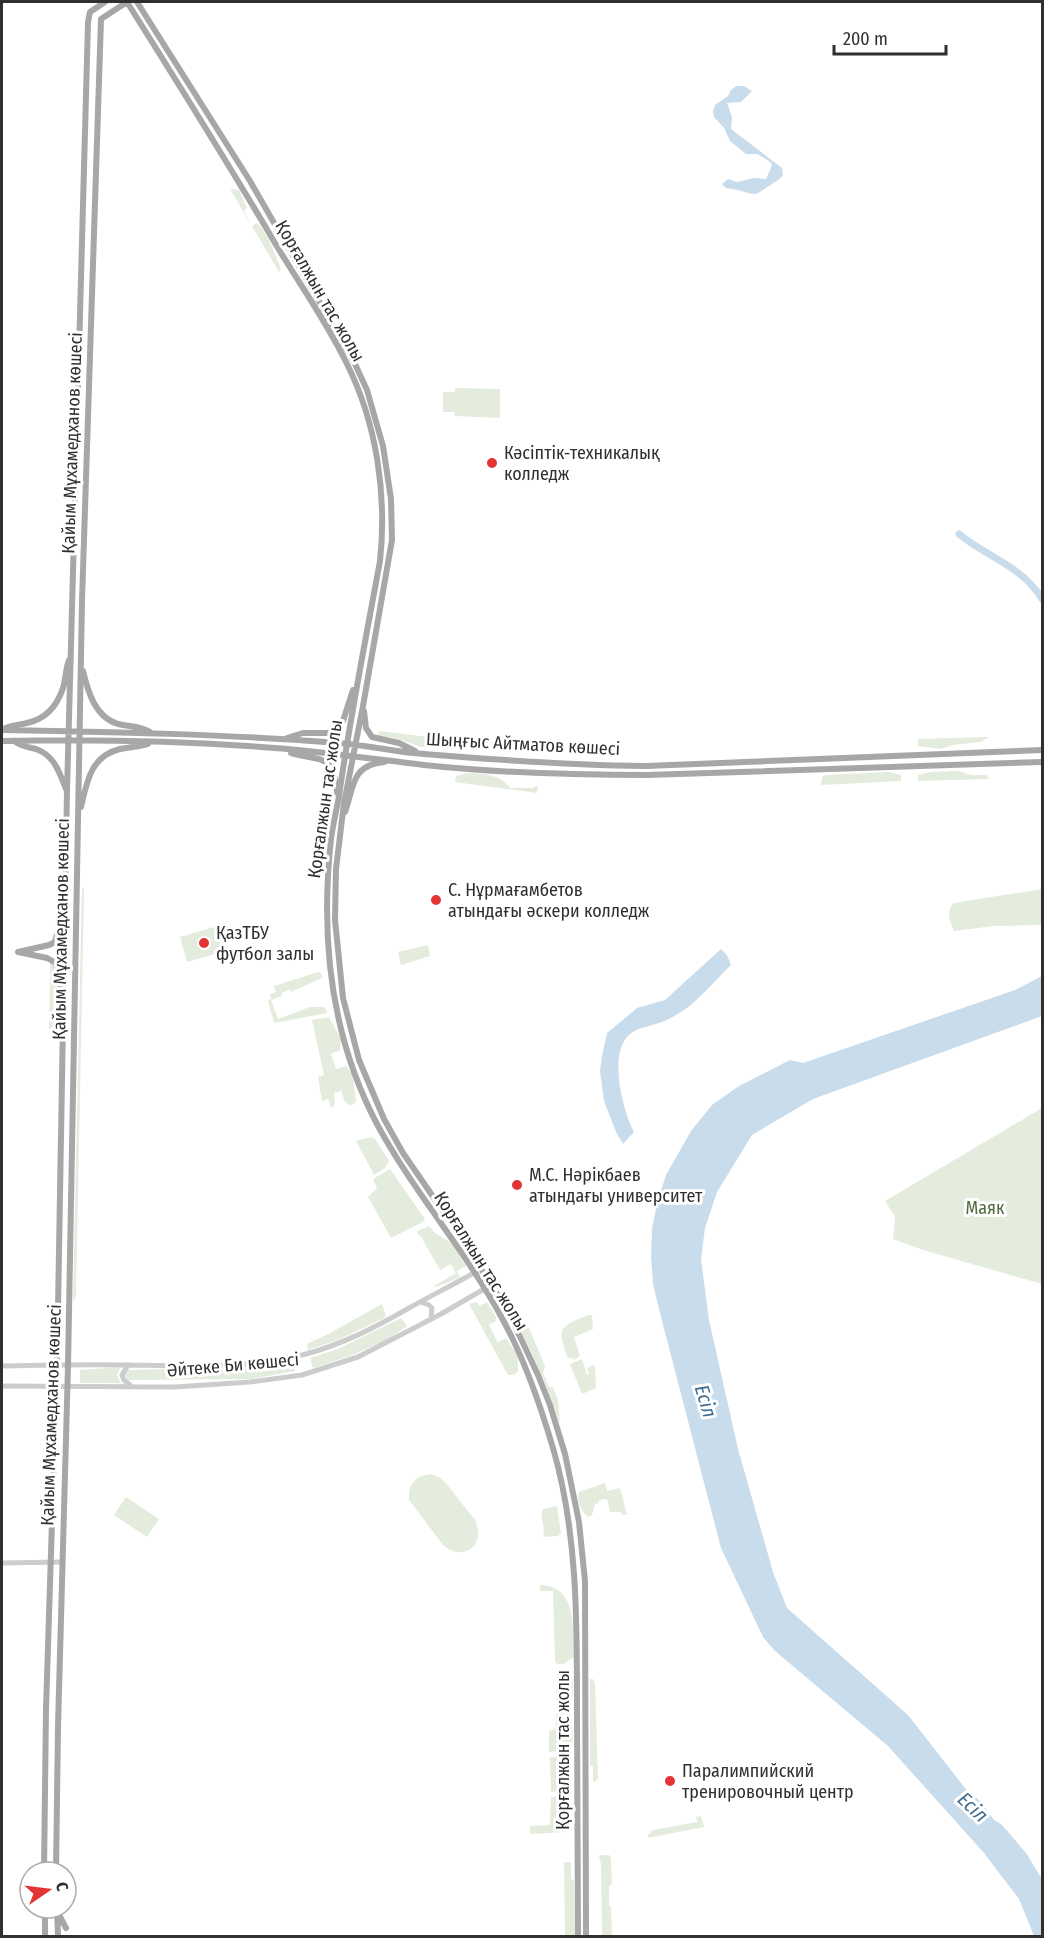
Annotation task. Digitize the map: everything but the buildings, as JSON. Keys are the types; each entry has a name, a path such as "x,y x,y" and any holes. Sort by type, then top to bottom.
{"main road":[{"name":"Қайым Мұхамедханов көшесі","path":"44,1860 46,1709 57,1387 70,657 88,22 90,12 96,5 105,2"},
{"name":"Қайым Мұхамедханов көшесі","path":"56,1860 79,741 100,19 127,2"},
{"name":"Қорғалжын тас жолы","path":"127,2 315,308 347,363 367,413 379,474 383,535 346,744 349,755 336,869 335,920 344,1000 355,1047 370,1090 384,1119 477,1271"},
{"name":"Қорғалжын тас жолы","path":"137,2 236,158 355,364 375,416 383,446 392,540 363,706 354,745 349,755 332,833 328,869 327,942 331,980 343,1039 357,1081 377,1125 402,1168 508,1311 550,1405 565,1454 579,1522 583,1562 586,1936"},
{"path":"75,493 86,494"},
{"path":"2,730 45,716 57,704 64,686 65,670 70,657"},
{"path":"81,662 91,699 100,714 117,724 141,726 151,732"},
{"path":"282,740 303,733 328,733 336,729 343,721 358,678"},
{"path":"363,706 366,728 372,737 399,743 421,754"},
{"name":"Шыңғыс Айтматов көшесі","path":"2,730 151,732 346,744 421,754 544,764 646,766 1042,750"},
{"name":"Шыңғыс Айтматов көшесі","path":"2,741 156,741 273,748 478,770 592,775 1042,762"},
{"path":"13,741 39,750 51,758 58,768 67,791"},
{"path":"78,819 89,774 95,764 108,753 156,741"},
{"path":"273,748 317,758 331,765 338,802"},
{"path":"342,825 356,776 362,768 379,762 398,761"},
{"path":"64,1001 56,963 47,958 18,952 56,942 66,903"},
{"name":"Қорғалжын тас жолы","path":"488,1287 519,1351 544,1419 565,1492 570,1525 577,1616 578,1666 578,1936"},
{"path":"578,1666 585,1666"},
{"path":"578,1848 587,1851"},
{"path":"45,1920 45,1936"},
{"path":"57,1920 58,1936"},
{"path":"62,1920 66,1928"}],"street":[{"name":"Әйтеке Би көшесі","path":"2,1366 239,1364 303,1355 333,1346 370,1330 477,1271"},
{"name":"Әйтеке Би көшесі","path":"2,1386 193,1386 302,1375 358,1357 488,1287"},
{"path":"421,1302 432,1308 431,1319"},
{"path":"128,1365 123,1371 123,1377 131,1386"},
{"path":"2,1563 62,1562"}],"green space":[{"path":"230,189 239,190 247,208 244,211 252,226 257,223 265,234 281,269 279,272"},
{"path":"455,388 500,389 500,418 455,416 454,412 443,412 443,392 455,392"},
{"path":"379,731 462,741 421,747 395,738 378,736"},
{"path":"989,737 980,742 953,745 941,749 918,746 918,739"},
{"path":"959,771 971,775 986,775 989,779 918,781 918,775 929,772"},
{"path":"889,772 901,775 901,781 821,785 822,777 825,775"},
{"path":"467,773 497,777 510,788 533,788 538,785 537,793 455,782 456,776"},
{"path":"82,887 84,890 76,1296 73,1301"},
{"path":"1042,889 1042,925 994,926 954,931 949,913 954,903"},
{"name":"ҚазТБУ футбол залы","path":"221,925 228,950 187,962 180,937"},
{"path":"428,945 430,956 401,965 398,952"},
{"path":"50,962 56,968 55,981 59,997 58,1026 55,1029 49,1029"},
{"path":"321,973 322,978 291,992 290,989 282,993 282,996 271,1000 278,1019 310,1007 325,1007 327,1013 274,1023 268,1001 271,999 270,994 276,992 274,986"},
{"path":"329,1017 341,1039 340,1050 331,1054 336,1069 346,1066 353,1075 356,1101 349,1105 345,1102 341,1091 334,1093 335,1105 331,1108 328,1099 322,1101 318,1077 324,1075 312,1020"},
{"name":"Маяк","path":"1042,1108 1042,1284 923,1250 893,1239 895,1217 885,1201"},
{"path":"371,1137 375,1139 389,1161 385,1168 374,1175 356,1141"},
{"path":"390,1169 425,1219 391,1238 368,1197 377,1188 373,1179"},
{"path":"429,1226 435,1233 451,1243 466,1266 457,1271 460,1277 435,1287 456,1273 451,1264 440,1270 418,1235 417,1231"},
{"path":"477,1302 479,1306 487,1302 496,1317 496,1321 489,1325 499,1345 498,1342 506,1338 518,1356 518,1371 514,1375 508,1375 469,1304"},
{"path":"382,1304 386,1315 384,1318 338,1340 308,1350 307,1344"},
{"path":"592,1315 593,1329 574,1337 580,1356 574,1360 568,1358 562,1340 563,1329 571,1322"},
{"path":"514,1316 527,1323 545,1366 543,1373 549,1387 553,1387 558,1400 560,1424 545,1382"},
{"path":"401,1318 407,1326 387,1340 350,1356 313,1368 310,1358 338,1349"},
{"path":"292,1359 295,1371 251,1379 128,1380 125,1375 128,1370"},
{"path":"582,1359 587,1375 589,1374 587,1368 595,1365 596,1388 582,1394 570,1364"},
{"path":"121,1367 117,1375 121,1383 80,1383 80,1370"},
{"path":"431,1474 445,1482 475,1520 478,1537 471,1549 465,1552 451,1550 443,1545 409,1500 410,1489 414,1481 421,1476"},
{"path":"605,1483 607,1491 620,1488 627,1515 621,1512 610,1512 607,1499 599,1500 599,1503 595,1504 592,1515 588,1517 583,1512 579,1503 579,1492"},
{"path":"126,1497 159,1519 147,1537 114,1515"},
{"path":"557,1506 561,1533 558,1536 543,1537 543,1509"},
{"path":"540,1585 552,1587 561,1593 571,1611 574,1657 563,1664 557,1664 555,1661 553,1591 540,1591"},
{"path":"563,1670 564,1679 573,1679 571,1703 564,1703 563,1722 572,1722 573,1740 563,1751 549,1752 549,1731 556,1729 556,1671"},
{"path":"590,1679 593,1679 595,1683 598,1779 595,1782 593,1782 593,1766 590,1765"},
{"path":"550,1757 563,1757 564,1791 551,1792"},
{"path":"564,1796 572,1817 570,1826 565,1832 530,1834 530,1826 550,1825 551,1797"},
{"path":"701,1816 704,1827 648,1838 653,1830 697,1822 696,1817"},
{"path":"609,1855 611,1858 612,1884 609,1886 609,1905 612,1936 602,1936 599,1856"},
{"path":"564,1862 571,1862 571,1879 574,1880 575,1936 565,1936"}],"water":[{"path":"736,86 744,86 752,91 741,102 727,103 732,117 731,129 782,168 781,178 756,194 727,188 722,184 728,179 737,182 754,178 766,179 772,165 757,154 746,154 730,141 724,128 714,117 715,105 728,96"},
{"path":"721,949 727,955 731,965 699,998 669,1019 632,1032 623,1044 619,1055 619,1083 634,1132 623,1144 604,1101 600,1071 607,1033 637,1008 665,1000"},
{"name":"Есіл","path":"1042,976 1042,1016 813,1099 752,1135 717,1192 705,1228 701,1259 709,1320 738,1449 773,1572 787,1608 908,1715 965,1788 980,1801 994,1820 1001,1824 1026,1853 1042,1879 1042,1936 1034,1936 1019,1899 984,1853 888,1746 775,1651 763,1637 721,1548 653,1284 651,1258 652,1229 666,1175 691,1131 712,1105 739,1086 790,1060 803,1063 1015,990"}],"waterway":[{"path":"959,534 1014,570 1034,587 1042,599"}],"place":[{"name":"Кәсіптік-техникалық колледж","path":"492,463"},
{"name":"С. Нұрмағамбетов атындағы әскери колледж","path":"436,900"},
{"name":"ҚазТБУ футбол залы","path":"204,943"},
{"name":"М.С. Нәрікбаев атындағы университет","path":"517,1185"},
{"name":"Паралимпийский тренировочный центр","path":"670,1781"}]}
